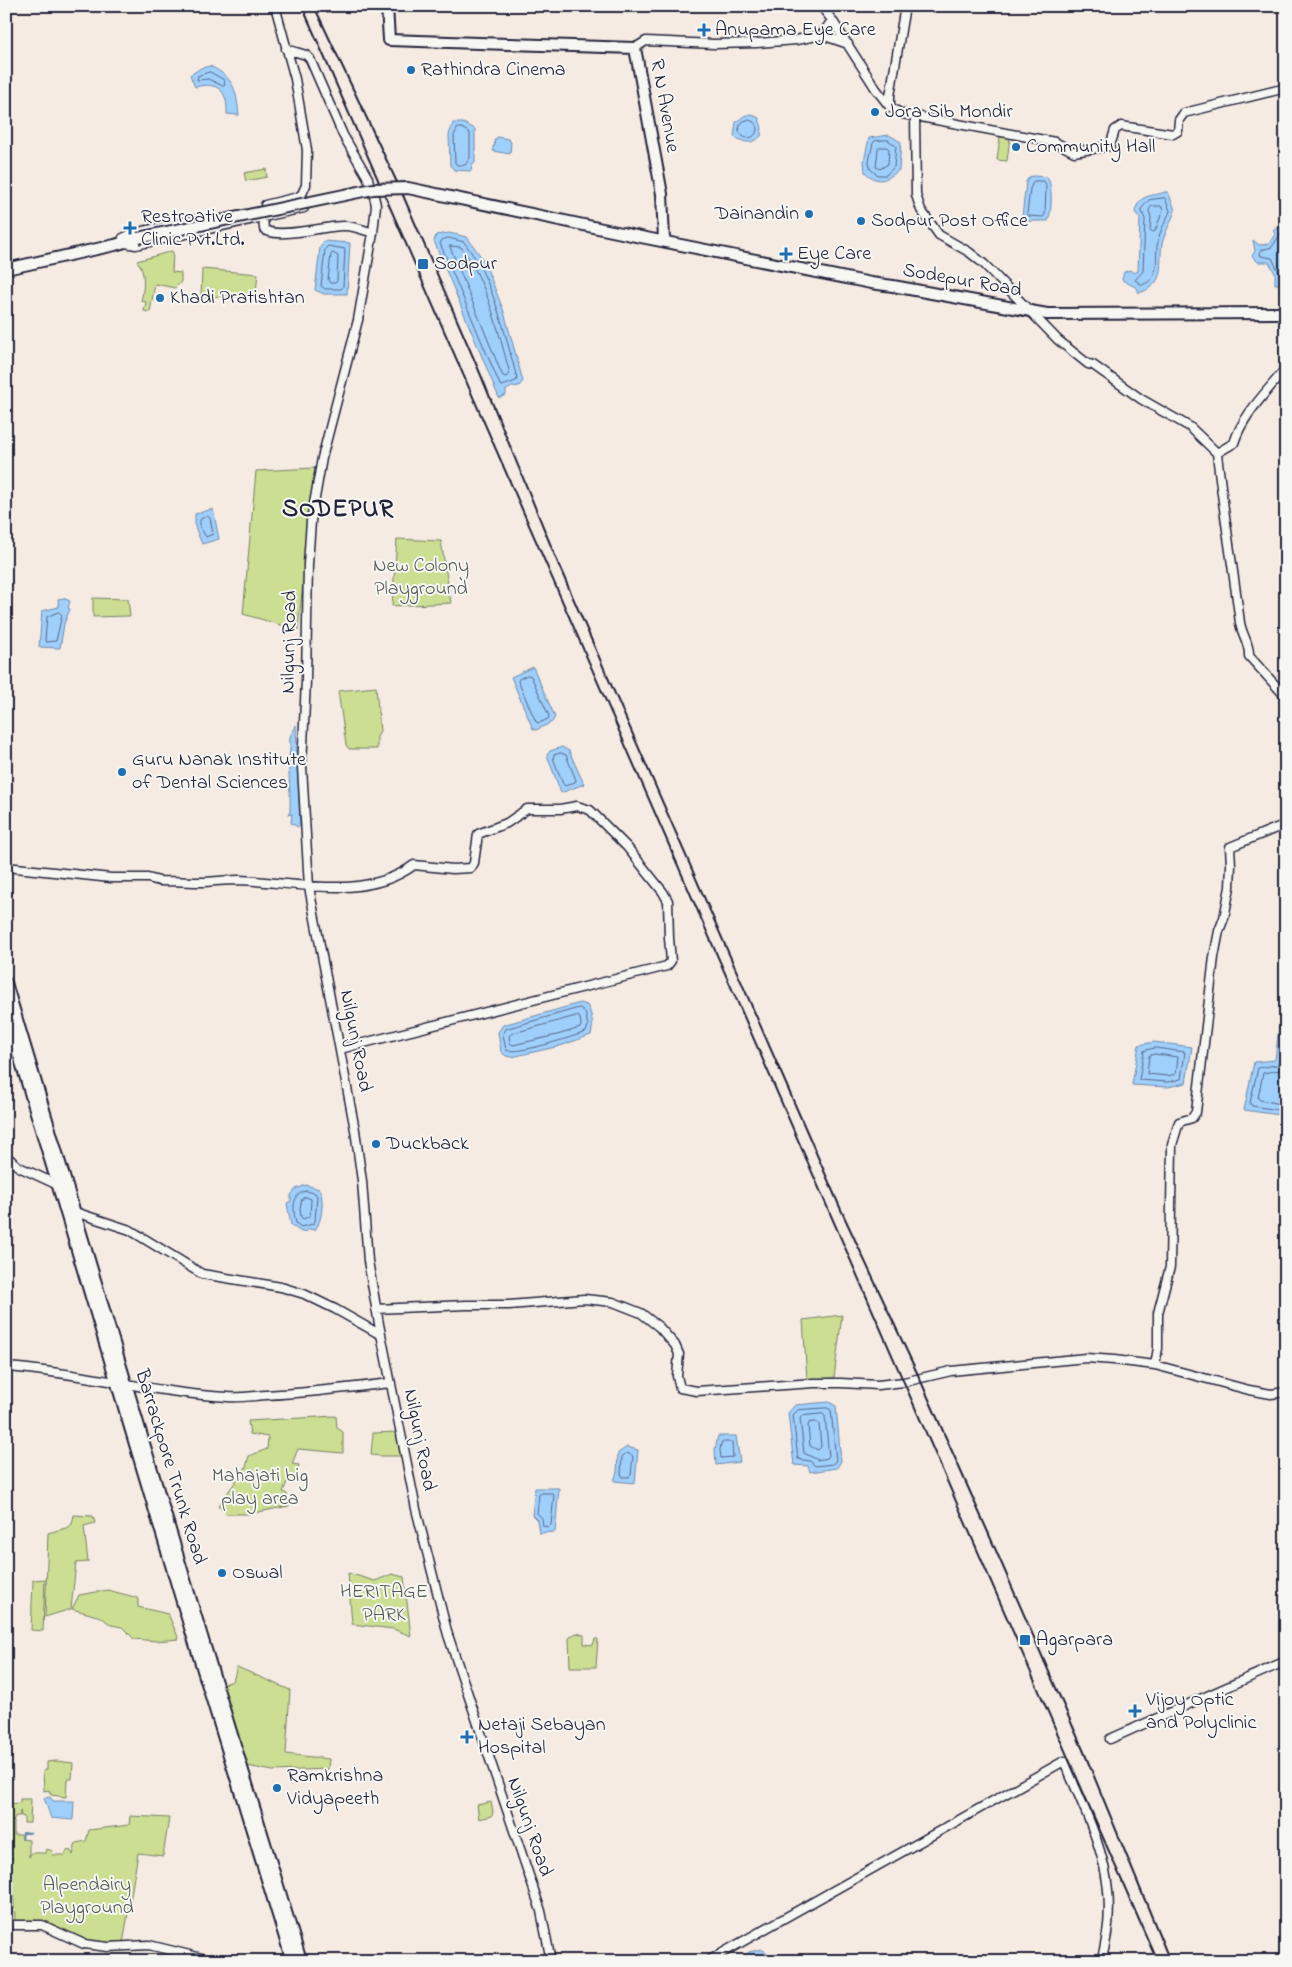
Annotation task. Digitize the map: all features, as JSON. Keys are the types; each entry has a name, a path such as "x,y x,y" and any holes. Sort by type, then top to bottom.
{"main road":[{"name":"R N Avenue","path":"387,6 389,40 635,48 662,194 664,240"},
{"name":"Sodepur Road","path":"129,239 374,189 397,187 636,236 664,240 707,251 871,283 1047,314 1286,313"},
{"path":"6,263 129,239"},
{"path":"6,269 129,239"},
{"path":"1106,314 1109,318 1286,319"},
{"name":"Barrackpore Trunk Road","path":"6,983 71,1213 122,1383 180,1595 301,1961"},
{"name":"Barrackpore Trunk Road","path":"6,1012 58,1185 71,1213"},
{"name":"Barrackpore Trunk Road","path":"245,1790 292,1961"}],"street":[{"path":"276,6 302,112 307,150 306,186 298,197 265,205 264,229 270,232 303,232 344,225 373,233"},
{"path":"820,6 832,20 876,89 890,107 902,114 1045,140 1065,146 1074,152 1110,146 1115,130 1121,126 1173,134 1178,131 1179,120 1184,113 1286,88"},
{"path":"890,107 890,96 905,6"},
{"path":"822,35 832,20"},
{"path":"635,48 646,41 714,44 757,43 796,40 822,35 848,44"},
{"name":"Nilgunj Road","path":"286,49 306,54 310,59 343,135 368,178 376,205 358,320 322,458 311,521 302,767 309,887 355,1130 362,1181 368,1261 376,1310 416,1509 448,1635 541,1911 551,1961"},
{"path":"915,116 916,195 921,210 938,235 968,252 984,264 1058,340 1088,364 1141,399 1190,427 1217,453 1224,517 1241,627 1250,649 1249,656 1286,697"},
{"path":"199,219 134,232 129,239 136,245 372,192"},
{"path":"1217,453 1234,443 1245,419 1286,368"},
{"path":"6,867 111,878 148,878 159,881 238,880 309,887 361,885 391,878 414,865 471,868 474,863 478,834 508,822 527,809 560,809 577,806 590,810 628,847 661,888 668,901 668,938 671,961 667,966 340,1049"},
{"path":"1155,1365 1158,1348 1158,1314 1170,1267 1172,1145 1179,1122 1192,1118 1196,1112 1214,957 1218,931 1224,918 1230,887 1230,847 1286,824"},
{"path":"6,1156 19,1167 58,1185"},
{"path":"71,1213 130,1230 202,1274 281,1287 304,1294 381,1335"},
{"path":"376,1310 466,1305 509,1305 584,1299 613,1302 641,1313 668,1336 679,1354 677,1376 680,1388 697,1391 814,1383 878,1385 904,1382 951,1371 1086,1358 1155,1365 1249,1390 1271,1394 1286,1392"},
{"path":"6,1367 46,1370 156,1390 230,1397 318,1392 391,1382"},
{"path":"1110,1739 1286,1661"},
{"path":"708,1961 1064,1761 1098,1844 1109,1889 1108,1931 1101,1961"},
{"path":"6,1925 42,1925 84,1944 108,1947 149,1945 214,1961"}],"green space":[{"path":"1000,136 1010,138 1007,161 997,160"},
{"path":"266,169 267,177 246,181 244,173"},
{"path":"172,251 172,272 181,273 181,282 175,288 155,284 150,312 144,311 146,302 141,301 143,275 137,261"},
{"path":"202,269 258,274 255,301 236,296 201,297"},
{"path":"315,468 298,630 243,614 256,471"},
{"name":"New Colony Playground","path":"397,539 441,541 451,603 392,606"},
{"path":"93,598 128,599 130,616 93,617"},
{"path":"376,687 380,732 377,737 377,749 349,749 346,745 338,691"},
{"path":"842,1315 834,1378 807,1380 803,1320"},
{"name":"Mahajati big play area","path":"336,1416 337,1428 343,1432 343,1453 298,1449 292,1464 299,1465 294,1481 287,1482 283,1492 287,1494 289,1506 248,1514 226,1514 218,1506 246,1467 249,1456 267,1449 268,1437 250,1434 248,1421"},
{"path":"398,1432 402,1456 371,1455 373,1433"},
{"path":"74,1515 93,1516 95,1523 84,1526 88,1562 76,1563 71,1609 45,1617 48,1533 66,1528 72,1524"},
{"name":"HERITAGE PARK","path":"348,1573 375,1581 392,1574 404,1577 411,1636 393,1629 352,1624"},
{"path":"45,1579 43,1631 31,1630 33,1580"},
{"path":"108,1590 138,1598 138,1607 168,1614 179,1639 156,1641 134,1639 122,1627 111,1625 101,1617 72,1609 79,1595"},
{"path":"576,1633 584,1635 584,1644 593,1645 595,1639 598,1639 596,1667 570,1667 569,1638"},
{"path":"237,1667 290,1690 286,1754 329,1759 328,1769 273,1771 247,1766 220,1685 233,1681"},
{"path":"47,1762 73,1763 72,1779 67,1779 66,1797 51,1795 49,1790 44,1791 43,1771 47,1769"},
{"name":"Alpendairy Playground","path":"20,1799 31,1799 30,1823 24,1823 24,1817 21,1816 20,1811 20,1816 15,1816 12,1821 14,1821 14,1835 22,1835 22,1839 29,1840 29,1857 31,1853 46,1853 47,1849 52,1851 53,1855 65,1855 67,1850 71,1851 73,1855 76,1843 86,1841 89,1830 129,1825 130,1816 169,1818 163,1856 138,1853 123,1944 92,1945 60,1931 15,1921 13,1890 6,1890 6,1875 11,1874 8,1860 13,1858 10,1858 9,1853 6,1853 8,1836 6,1836 6,1804 20,1803"},
{"path":"491,1802 492,1816 479,1819 477,1805"}],"water":[{"path":"210,66 225,75 233,86 239,115 227,114 226,99 220,90 210,85 195,87 190,75 201,68"},
{"path":"750,114 759,118 762,128 761,136 751,142 742,141 734,137 736,122"},
{"path":"453,123 463,123 475,129 475,163 472,164 471,171 454,170 450,165 449,135"},
{"path":"889,135 901,142 899,170 882,180 874,179 865,172 864,161 869,138"},
{"path":"497,137 508,139 511,142 510,154 493,151 494,141"},
{"path":"1029,177 1047,177 1049,181 1051,198 1048,221 1027,221 1022,217 1026,182"},
{"path":"1168,192 1175,210 1161,248 1160,271 1155,284 1139,293 1137,288 1122,280 1124,272 1130,270 1134,273 1138,271 1140,219 1135,212 1143,199"},
{"path":"1279,227 1286,228 1286,279 1279,284 1275,284 1275,273 1269,262 1258,262 1252,256 1255,251 1253,240 1259,245 1269,244 1275,234 1273,230"},
{"path":"449,233 467,237 484,261 504,312 523,381 519,386 506,390 506,395 499,398 434,241 436,235"},
{"path":"324,241 350,243 347,294 324,294 315,290 320,248"},
{"path":"213,509 219,539 202,544 195,527 195,514"},
{"path":"63,598 70,601 68,608 70,609 64,624 60,648 39,647 42,611 59,607 58,599"},
{"path":"533,667 555,717 552,722 536,730 533,729 511,677"},
{"path":"296,725 300,826 298,827 291,823 292,814 287,815 290,812 290,738"},
{"path":"562,747 569,751 584,784 561,793 547,755 550,751"},
{"path":"580,1003 587,1005 590,1012 592,1023 591,1035 560,1046 512,1057 506,1056 501,1052 498,1032 503,1025"},
{"path":"1279,1027 1286,1028 1286,1116 1244,1110 1254,1062 1275,1060"},
{"path":"1154,1042 1192,1047 1186,1083 1168,1087 1132,1085 1139,1045"},
{"path":"306,1185 319,1189 322,1198 322,1210 315,1230 309,1229 301,1232 291,1225 287,1203 291,1201 291,1195 296,1189"},
{"path":"829,1402 836,1406 841,1461 837,1468 810,1472 808,1466 794,1465 788,1413 795,1405"},
{"path":"718,1436 736,1436 740,1462 716,1465 715,1449"},
{"path":"627,1447 638,1450 635,1483 614,1481 617,1472 618,1453"},
{"path":"535,1488 559,1488 555,1532 539,1533 537,1520 532,1515"},
{"path":"50,1797 53,1801 74,1801 73,1820 51,1818 44,1798"},
{"path":"761,1949 781,1961 739,1961 749,1952"}],"waterway":[{"path":"22,1839 23,1833 30,1833"}],"railway":[{"path":"302,6 1157,1961"},
{"path":"314,6 402,193 480,373 560,568 842,1212 919,1377 987,1530 1084,1752 1170,1961"}],"place":[{"name":"Anupama Eye Care","path":"704,30"},
{"name":"Rathindra Cinema","path":"411,70"},
{"name":"Jora Sib Mondir","path":"875,112"},
{"name":"Community Hall","path":"1016,147"},
{"name":"Dainandin","path":"809,214"},
{"name":"Sodpur Post Office","path":"861,221"},
{"name":"Restroative Clinic Pvt.Ltd.","path":"130,228"},
{"name":"Eye Care","path":"786,254"},
{"name":"Sodpur","path":"423,264"},
{"name":"Khadi Pratishtan","path":"160,298"},
{"name":"Guru Nanak Institute of Dental Sciences","path":"122,772"},
{"name":"Duckback","path":"376,1144"},
{"name":"Oswal","path":"222,1573"},
{"name":"Agarpara","path":"1025,1640"},
{"name":"Vijoy Optic and Polyclinic","path":"1135,1711"},
{"name":"Netaji Sebayan Hospital","path":"467,1737"},
{"name":"Ramkrishna Vidyapeeth","path":"277,1788"}],"district":[{"name":"SODEPUR","path":"338,510"}]}
